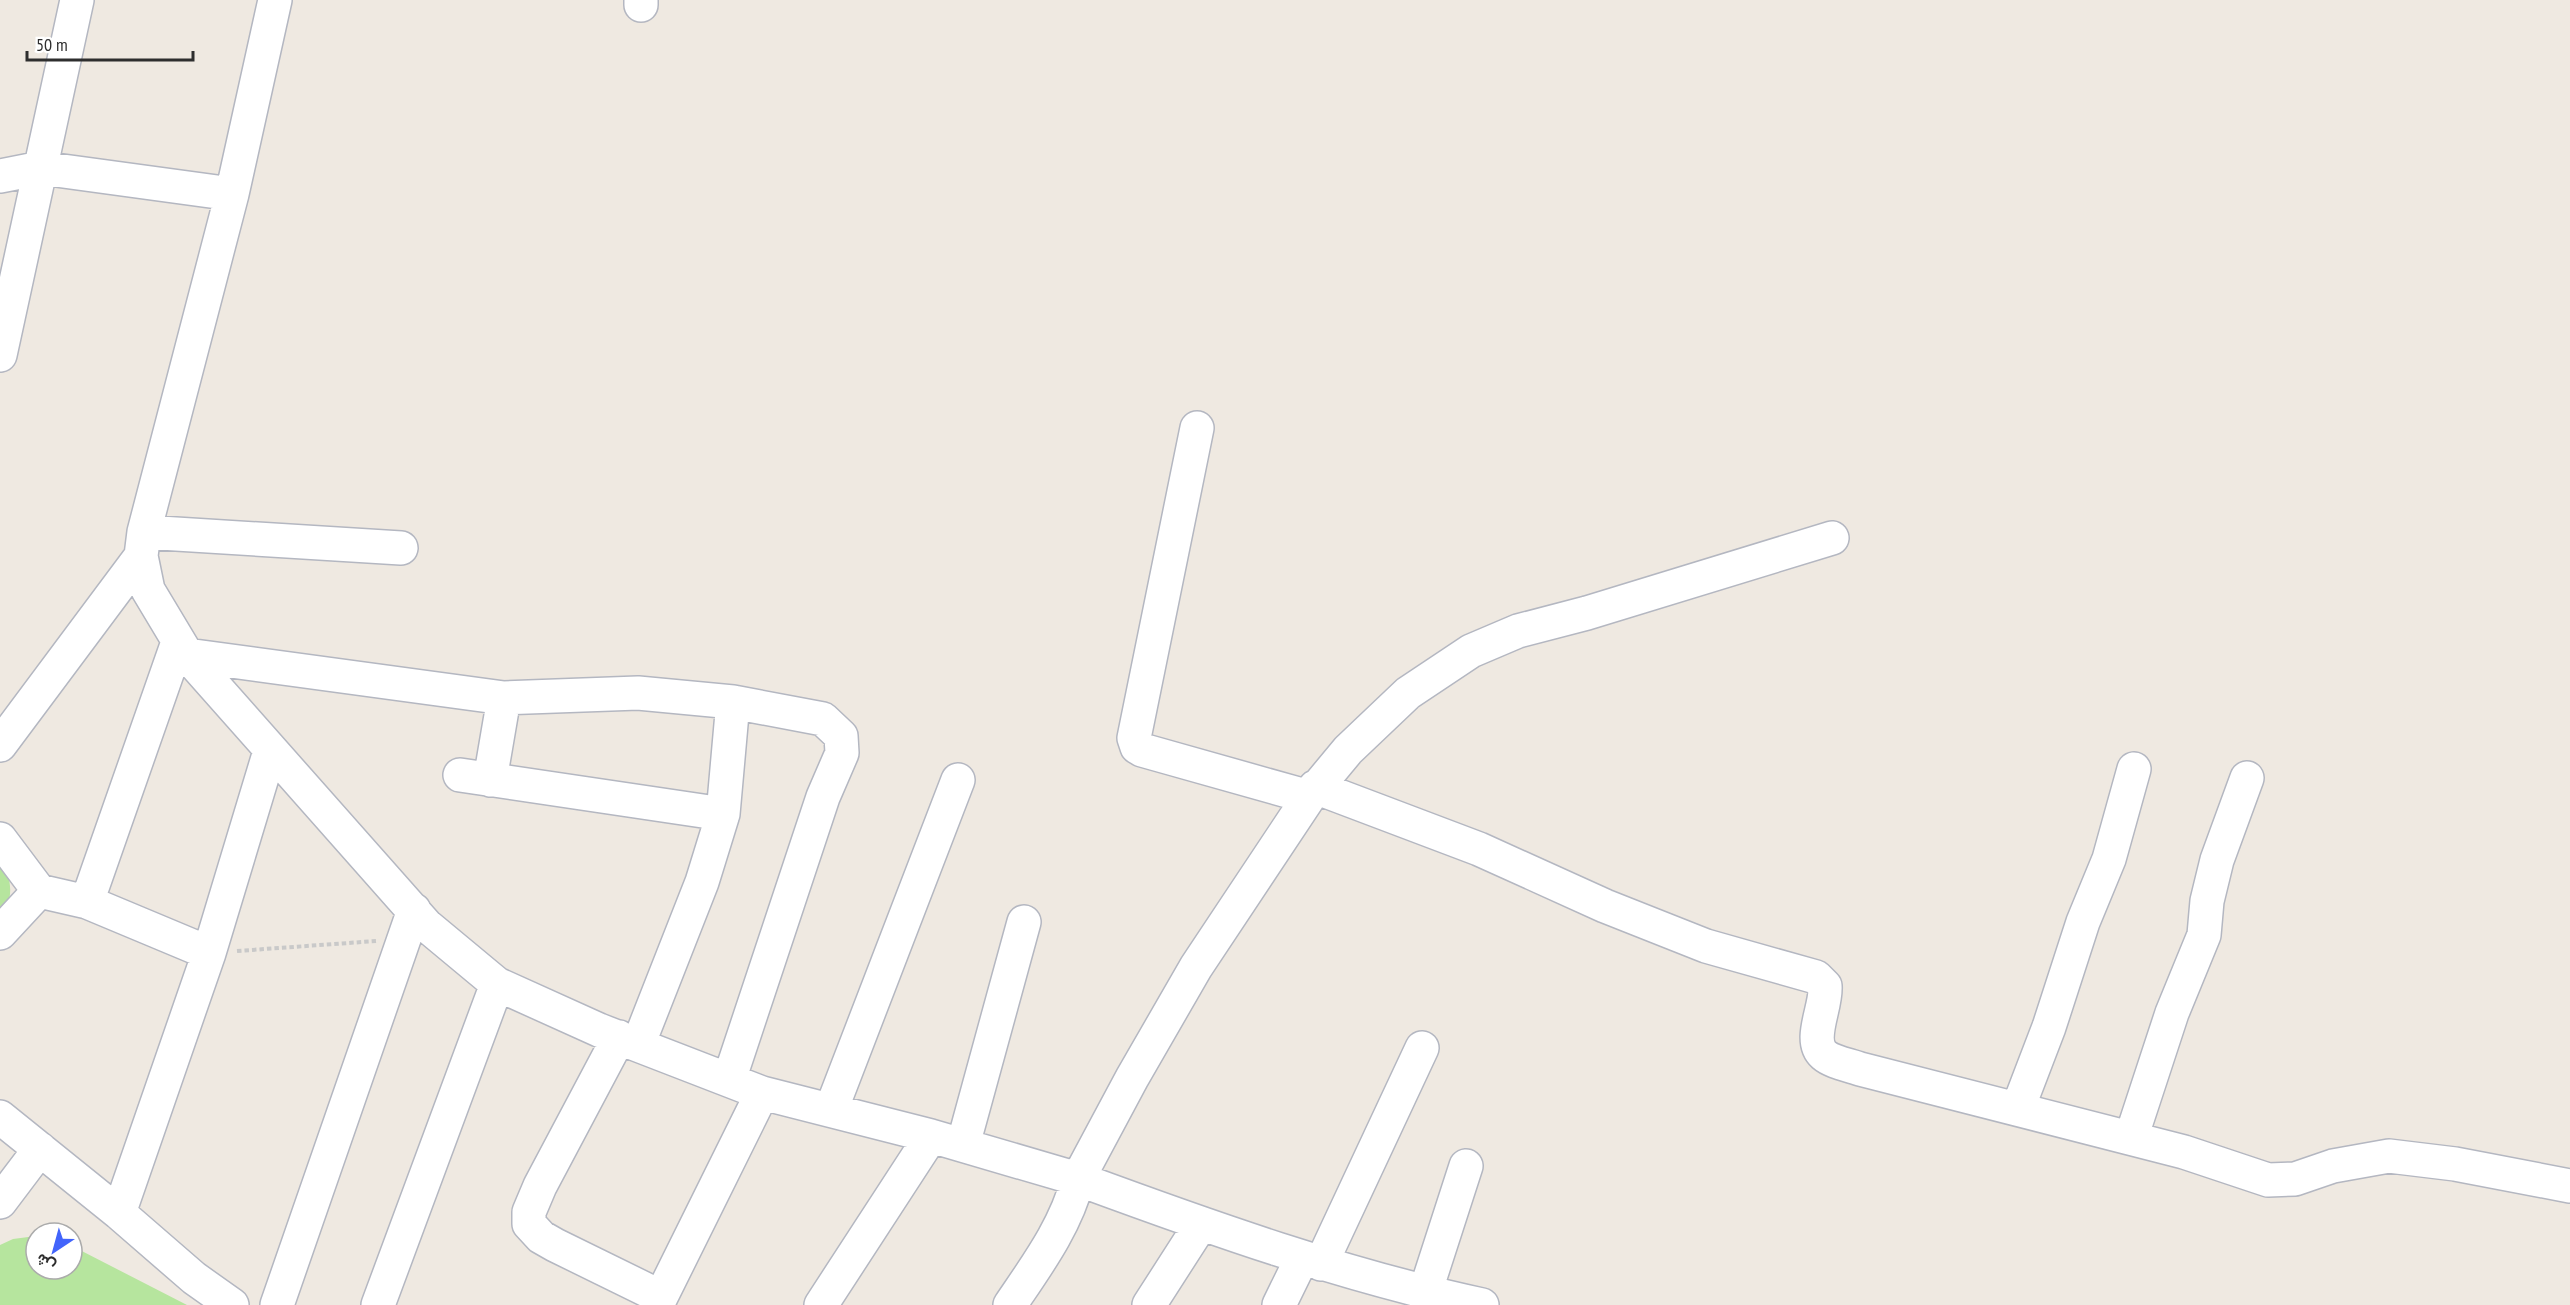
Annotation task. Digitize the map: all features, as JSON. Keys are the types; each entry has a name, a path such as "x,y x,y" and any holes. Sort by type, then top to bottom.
{"street":[{"path":"0,355 7,289 40,168 77,0"},
{"path":"0,745 142,544 232,194 275,0"},
{"path":"0,176 40,168 232,194"},
{"path":"1197,428 1136,727 1135,743 1142,750 1312,792 1479,849 1605,906 1707,946 1816,977 1825,986 1826,999 1815,1035 1819,1049 1825,1056 1860,1069 2184,1152 2268,1180 2295,1179 2333,1166 2389,1156 2455,1164 2570,1186"},
{"path":"1010,1305 1050,1245 1072,1204 1078,1179 1132,1078 1196,967 1312,792 1384,713 1408,693 1471,651 1518,631 1832,538"},
{"path":"142,544 400,548"},
{"path":"142,544 148,590 182,648 270,751 409,925"},
{"path":"182,648 504,698 638,693 733,702 823,719 841,736 842,753 823,797 729,1080"},
{"path":"87,902 182,648"},
{"path":"504,698 475,777 723,814"},
{"path":"733,702 723,814 702,882 628,1041 540,1186 529,1212 529,1224 541,1237 659,1301 762,1093"},
{"path":"119,1213 209,953 270,751"},
{"path":"2018,1108 2049,1027 2083,922 2109,859 2134,769"},
{"path":"2131,1138 2172,1013 2204,935 2207,901 2217,860 2247,778"},
{"path":"831,1110 958,780"},
{"path":"0,838 39,891 87,902 209,953"},
{"path":"0,933 39,891"},
{"path":"963,1145 1024,922"},
{"path":"409,925 426,925 497,984 528,1000 762,1093 963,1145 1078,1179 1312,1261 1425,1293 1482,1305"},
{"path":"277,1305 409,925"},
{"path":"378,1305 497,984"},
{"path":"1279,1305 1312,1261 1422,1048"},
{"path":"0,1117 119,1213 194,1278 232,1305"},
{"path":"821,1305 931,1136"},
{"path":"0,1202 40,1149"},
{"path":"1425,1293 1466,1166"},
{"path":"1149,1305 1201,1224"}],"path":[{"path":"209,953 409,925"}],"green space":[{"path":"0,858 7,872 10,895 0,916"},
{"path":"24,1238 24,1281 84,1281 84,1252 187,1305 0,1305 0,1245 13,1239"}]}
